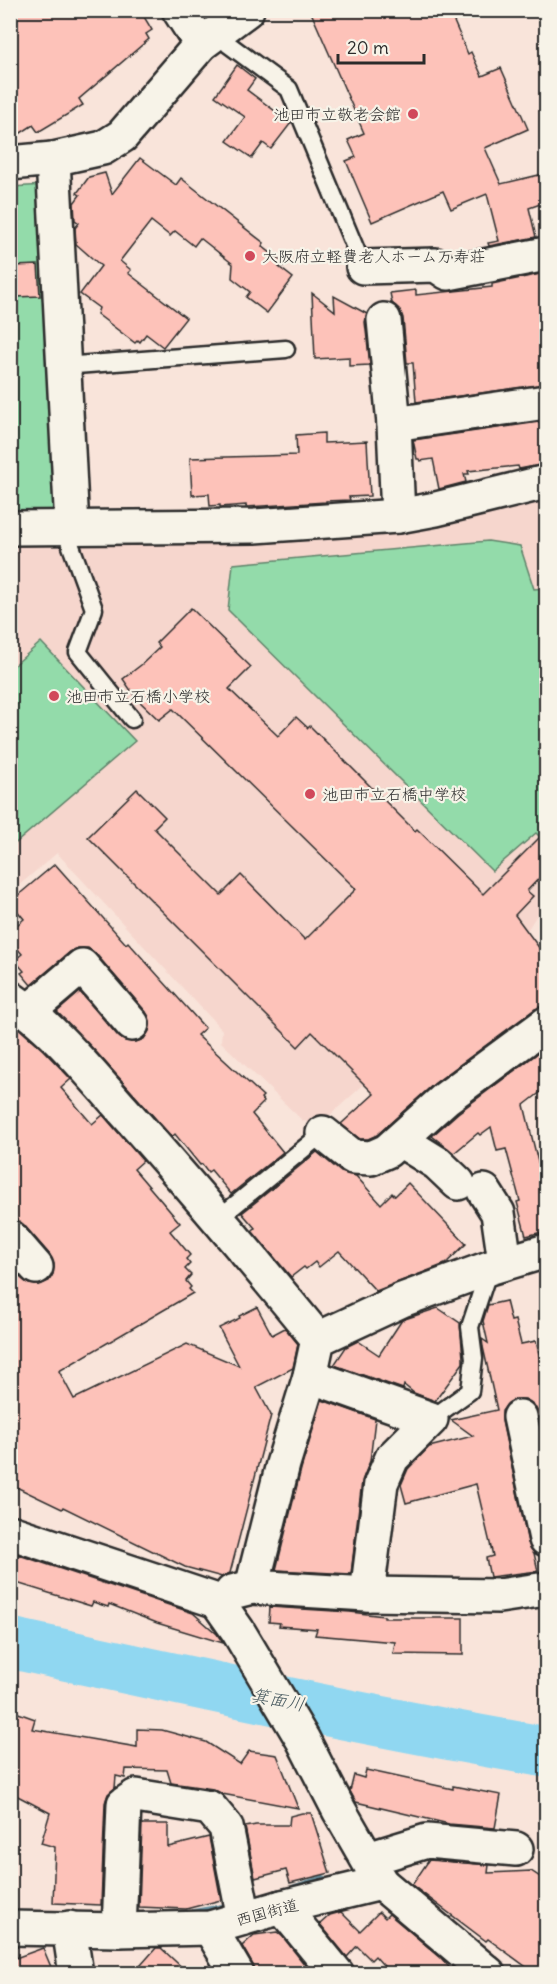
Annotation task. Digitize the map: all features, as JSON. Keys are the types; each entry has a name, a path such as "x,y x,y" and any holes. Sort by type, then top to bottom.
{"street":[{"path":"179,10 214,44"},
{"path":"10,164 53,159 103,148 122,136 247,10"},
{"path":"53,159 68,527"},
{"path":"363,267 436,265 448,273 546,254"},
{"path":"384,320 394,424 398,516"},
{"path":"394,424 546,402"},
{"path":"10,528 255,525 398,516 546,482"},
{"path":"132,1024 82,966 17,1006 86,1068 219,1218 318,1339"},
{"path":"323,1133 353,1157 371,1158 387,1151 446,1098 546,1024"},
{"path":"400,1140 471,1187 498,1213 497,1265"},
{"path":"10,1237 36,1267"},
{"path":"318,1339 402,1300 497,1265 546,1251"},
{"path":"252,1587 318,1339"},
{"path":"310,1376 431,1419 392,1458 381,1483 368,1594"},
{"path":"520,1417 546,1539"},
{"path":"10,1532 217,1601 238,1631 303,1740 374,1871 487,1973"},
{"path":"217,1601 234,1590 252,1587 368,1594 499,1596 546,1590"},
{"path":"119,1930 124,1804 136,1797 210,1808 226,1827 244,1918"},
{"name":"西国街道","path":"10,1928 119,1930 210,1928 282,1907 374,1871 427,1841 516,1849"},
{"path":"282,1907 337,1974"},
{"path":"69,1928 76,1974"},
{"path":"210,1928 237,1974"}],"lane":[{"path":"214,44 289,89 363,267"},
{"path":"63,366 286,349"},
{"path":"68,527 94,609 78,652 132,719"},
{"path":"219,1218 323,1133"},
{"path":"431,1419 470,1391 474,1358 470,1327 497,1265"}],"shaded area":[{"name":"池田市立石橋中学校","path":"546,491 546,900 525,934 484,976 319,1125 303,1121 221,1042 222,1030 57,853 11,892 11,539"}],"green space":[{"path":"45,185 62,499 51,520 11,521 10,187"},
{"path":"488,541 520,546 534,589 546,588 546,843 536,833 492,871 228,610 233,564"},
{"name":"池田市立石橋小学校","path":"41,642 135,741 11,847 11,668"}],"building":[{"path":"10,10 140,10 152,30 146,34 149,39 79,99 83,105 38,132 33,125 10,140"},
{"name":"池田市立敬老会館","path":"310,10 449,10 468,54 471,52 482,76 501,68 528,129 485,148 501,184 539,175 546,202 529,208 536,237 489,246 488,243 499,241 487,194 451,209 443,191 372,222 346,161 356,157 348,140 364,133"},
{"path":"237,65 255,79 247,90 291,123 271,149 263,143 252,158 227,141 245,117 215,96"},
{"name":"大阪府立軽費老人ホーム万寿荘","path":"140,158 176,185 181,178 264,243 262,246 286,265 279,267 293,278 267,313 246,297 250,292 232,278 233,264 200,238 194,246 175,231 170,236 151,221 120,261 131,270 128,273 186,318 163,347 146,334 140,342 138,340 135,343 97,314 99,308 80,294 101,266 76,244 75,228 79,223 75,220 74,203 80,195 77,193 89,177 105,173 112,194"},
{"path":"38,265 40,296 16,297 15,266"},
{"path":"545,273 546,384 416,402 413,363 407,363 403,318 400,310 392,303 390,293 416,290 416,295 492,287 492,284"},
{"path":"312,293 335,311 334,296 367,314 365,322 370,365 349,366 349,357 315,359"},
{"path":"546,421 546,464 519,469 518,466 468,471 469,474 464,474 466,482 439,489 433,459 420,461 417,459 413,440"},
{"path":"324,433 324,443 367,441 370,496 349,497 350,500 326,502 220,507 220,505 210,506 209,494 192,495 190,458 297,455 296,435"},
{"path":"191,608 251,667 229,689 278,736 296,717 308,728 310,726 415,831 417,829 483,894 546,831 546,871 527,891 533,896 515,915 546,957 546,1006 535,1009 435,1083 377,1135 368,1139 360,1139 341,1124 374,1094 312,1032 298,1047 88,837 137,789 165,817 154,828 221,895 241,875 305,940 356,889 173,709 159,720 136,698 123,679 160,647 156,643"},
{"path":"55,864 205,1028 197,1035 263,1096 261,1098 264,1102 252,1114 283,1152 231,1194 211,1170 208,1172 202,1164 200,1165 175,1134 172,1137 57,1012 80,992 118,1036 125,1041 136,1042 144,1039 149,1031 150,1021 146,1012 96,954 88,948 78,948 70,952 31,985 21,973 24,971 16,959 22,954 10,940 10,931 24,919 10,902"},
{"path":"16,1026 71,1079 61,1088 92,1124 103,1115 143,1161 134,1169 180,1223 170,1231 190,1255 186,1259 190,1264 185,1269 191,1275 186,1281 193,1293 59,1371 74,1399 187,1344 239,1366 219,1328 257,1307 272,1335 285,1328 298,1344 293,1368 256,1387 271,1415 230,1573 222,1577 185,1567 63,1507 62,1509 10,1484 10,1266 29,1284 39,1285 49,1281 53,1274 54,1264 50,1255 24,1225 10,1218 10,1031"},
{"path":"546,1047 546,1088 524,1105 538,1162 542,1162 546,1178 546,1231 526,1236 517,1202 520,1201 506,1149 497,1151 491,1127 480,1135 478,1133 454,1153 432,1136 458,1113"},
{"path":"317,1152 341,1172 356,1176 381,1204 392,1193 395,1196 408,1183 466,1244 445,1264 376,1291 339,1251 319,1267 315,1262 291,1277 252,1231 255,1228 242,1213"},
{"path":"506,1301 511,1321 515,1320 521,1344 536,1341 546,1385 546,1451 538,1413 534,1405 525,1399 516,1399 508,1403 502,1411 502,1421 528,1543 534,1553 538,1571 490,1577 486,1558 493,1556 476,1484 406,1503 401,1485 408,1469 429,1447 473,1436 451,1420 497,1410 483,1347 482,1339 488,1343 483,1321 488,1305"},
{"path":"438,1308 460,1323 463,1363 435,1401 414,1393 404,1385 403,1389 334,1365 346,1347 358,1341 379,1355 402,1320"},
{"path":"322,1400 375,1419 370,1461 362,1481 351,1574 276,1570 301,1469"},
{"path":"10,1552 193,1613 217,1634 223,1643 157,1623 109,1604 108,1607 93,1602 91,1606 10,1581"},
{"path":"270,1607 350,1612 384,1616 384,1618 463,1618 463,1655 393,1654 395,1642 315,1635 317,1629 279,1626 280,1623 269,1622"},
{"path":"10,1710 35,1719 32,1729 137,1747 137,1729 162,1730 206,1742 240,1764 249,1751 277,1755 298,1808 222,1794 213,1789 171,1783 167,1770 126,1769 125,1778 116,1776 115,1788 108,1794 105,1803 101,1905 53,1903 55,1847 41,1843 50,1813 10,1792"},
{"path":"366,1770 453,1789 453,1786 501,1795 495,1828 449,1824 356,1802 350,1791 354,1775 364,1778"},
{"path":"311,1813 330,1873 290,1883 286,1870 255,1878 245,1827 289,1825 290,1816"},
{"path":"142,1824 168,1824 168,1847 209,1837 221,1900 186,1909 139,1907"},
{"path":"429,1860 489,1865 488,1873 531,1871 546,1881 546,1974 536,1974 488,1939 486,1941 412,1885"},
{"path":"341,1912 360,1931 379,1912 385,1918 389,1914 441,1958 455,1974 391,1974 375,1956 371,1960 357,1946 347,1957 320,1924 330,1915"},
{"path":"277,1932 312,1974 256,1974 242,1946 254,1935"},
{"path":"43,1948 54,1974 10,1974 10,1960"},
{"path":"156,1948 161,1948 189,1974 133,1974"}],"waterway":[{"name":"箕面川","path":"10,1643 345,1714 546,1752"},
{"path":"295,1888 323,1879"},
{"path":"194,1913 223,1908"}],"place":[{"name":"池田市立敬老会館","path":"413,114"},
{"name":"大阪府立軽費老人ホーム万寿荘","path":"250,256"},
{"name":"池田市立石橋小学校","path":"54,696"},
{"name":"池田市立石橋中学校","path":"310,794"}]}
